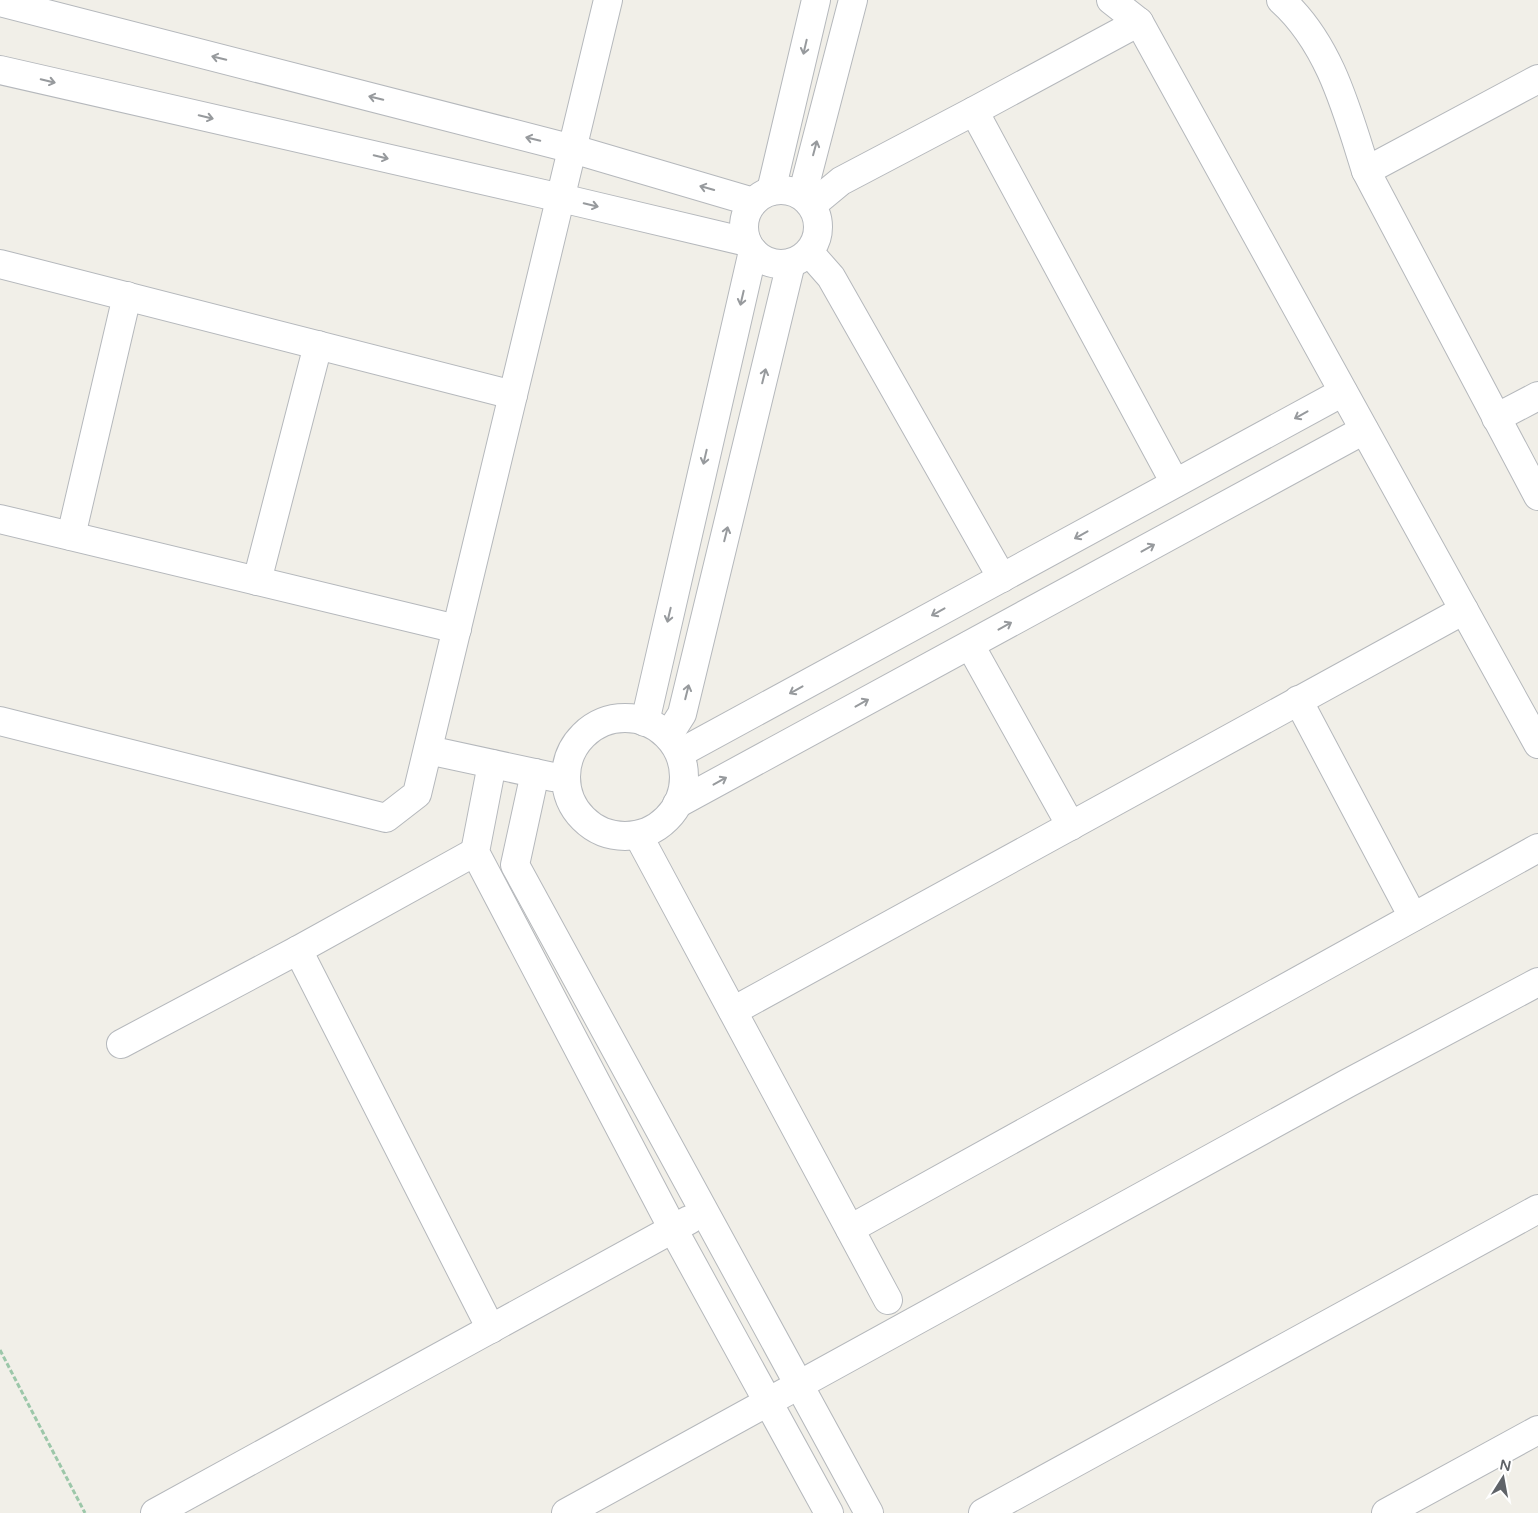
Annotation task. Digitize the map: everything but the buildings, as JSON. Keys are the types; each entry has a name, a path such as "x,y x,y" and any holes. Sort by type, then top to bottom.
{"street":[{"path":"0,722 386,818 417,794 608,0"},
{"path":"762,196 816,0"},
{"path":"807,200 853,0"},
{"path":"1111,0 1139,22 1538,744"},
{"path":"1281,0 1312,35 1334,77 1366,171 1538,496"},
{"path":"0,2 762,196"},
{"path":"807,200 1139,22"},
{"path":"0,70 561,198 750,246"},
{"path":"1366,171 1538,79"},
{"path":"974,112 1175,483"},
{"path":"782,190 792,191 807,200 817,214 819,223 815,243 800,257 780,264 760,258 750,246 744,231 747,211 762,196 782,190"},
{"path":"645,722 750,246"},
{"path":"800,257 831,277 1002,578"},
{"path":"674,744 800,257"},
{"path":"0,264 513,395"},
{"path":"71,536 128,296"},
{"path":"257,581 318,344"},
{"path":"674,744 1002,578 1344,392"},
{"path":"1496,418 1538,396"},
{"path":"677,804 1364,430"},
{"path":"0,519 457,629"},
{"path":"733,1011 1464,610"},
{"path":"970,645 1071,826"},
{"path":"1298,700 1413,917"},
{"path":"631,717 651,724 674,744 685,773 682,794 673,812 657,827 638,835 618,836 598,830 581,817 570,800 565,780 567,760 576,741 592,727 610,719 631,717"},
{"path":"428,750 565,780"},
{"path":"492,764 476,852 673,1229 829,1513"},
{"path":"535,773 515,865 869,1513"},
{"path":"638,835 888,1300"},
{"path":"850,1229 1538,848"},
{"path":"121,1044 298,950 476,852"},
{"path":"298,950 491,1329"},
{"path":"566,1513 1339,1088 1538,982"},
{"path":"983,1513 1538,1209"},
{"path":"155,1513 704,1211"},
{"path":"1386,1513 1538,1430"}],"path":[{"path":"0,1350 85,1513"}]}
